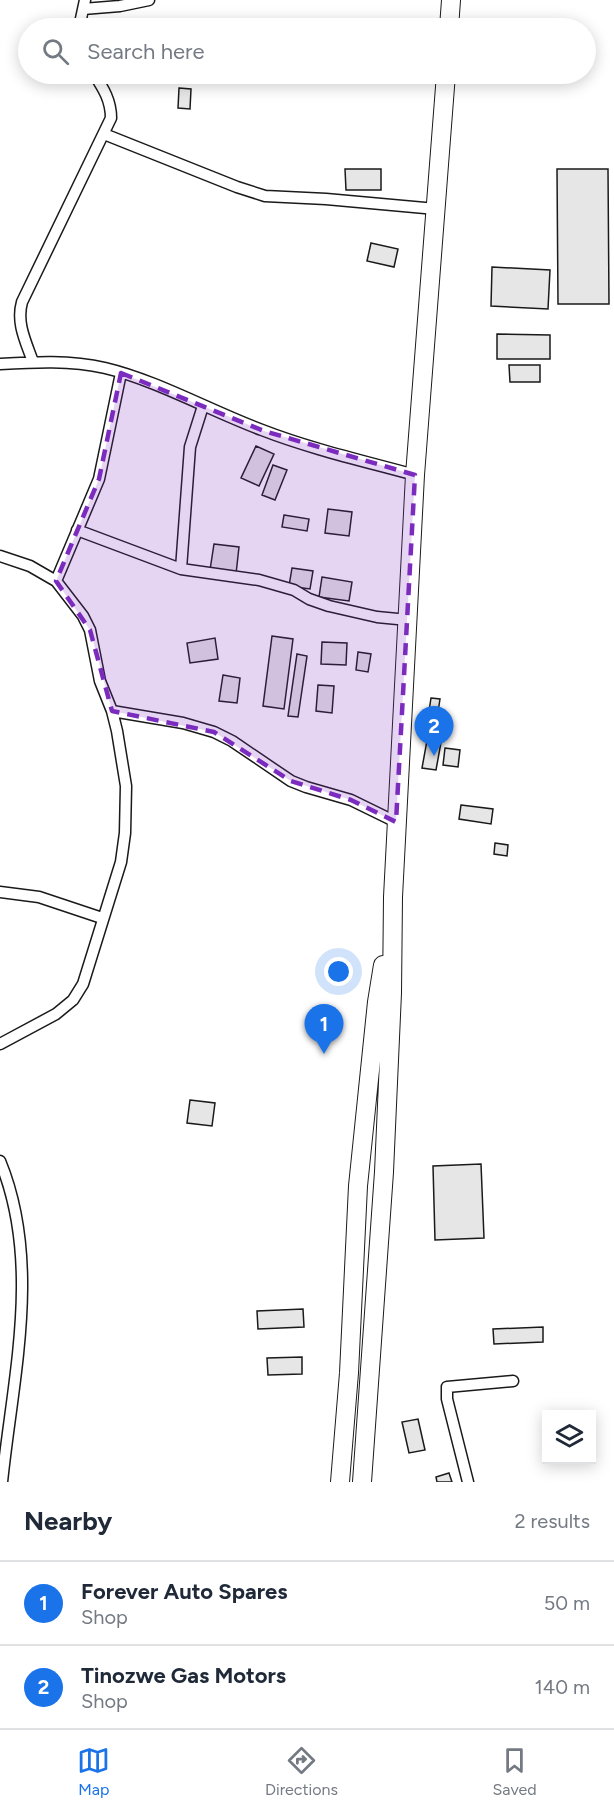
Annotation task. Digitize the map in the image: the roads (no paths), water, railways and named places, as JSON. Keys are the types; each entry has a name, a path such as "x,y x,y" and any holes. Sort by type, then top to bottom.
{"highway":[{"path":"450,18 452,0"},
{"path":"362,1482 384,1172 392,993 396,822 415,475 445,84"},
{"path":"340,1482 349,1373 358,1186 377,1002 393,897"}],"street":[{"path":"84,4 134,4 149,0"},
{"path":"33,362 20,325 19,311 46,248 111,118 110,103 101,84"},
{"path":"104,134 208,176 265,196 355,201 436,209"},
{"path":"0,364 74,363 121,373 264,431 415,475"},
{"path":"56,581 104,464 109,427 121,373"},
{"path":"181,569 189,455 203,406"},
{"path":"77,530 181,569 259,580 294,590 309,599 330,606 377,617 408,620"},
{"path":"0,1044 56,1014 73,1000 87,974 102,918 121,862 125,833 126,786 112,711 100,681 90,630 83,616 56,581 30,566 2,558"},
{"path":"112,711 183,723 214,732 232,741 291,781 306,788 351,800 396,822"},
{"path":"0,892 39,897 102,918"},
{"path":"0,1161 8,1180 18,1220 22,1251 21,1318 2,1482"},
{"path":"468,1482 445,1390 447,1387 513,1381"}],"place":[{"name":"Tinozwe Gas Motors","path":"434,756"},
{"name":"Forever Auto Spares","path":"324,1054"}]}
